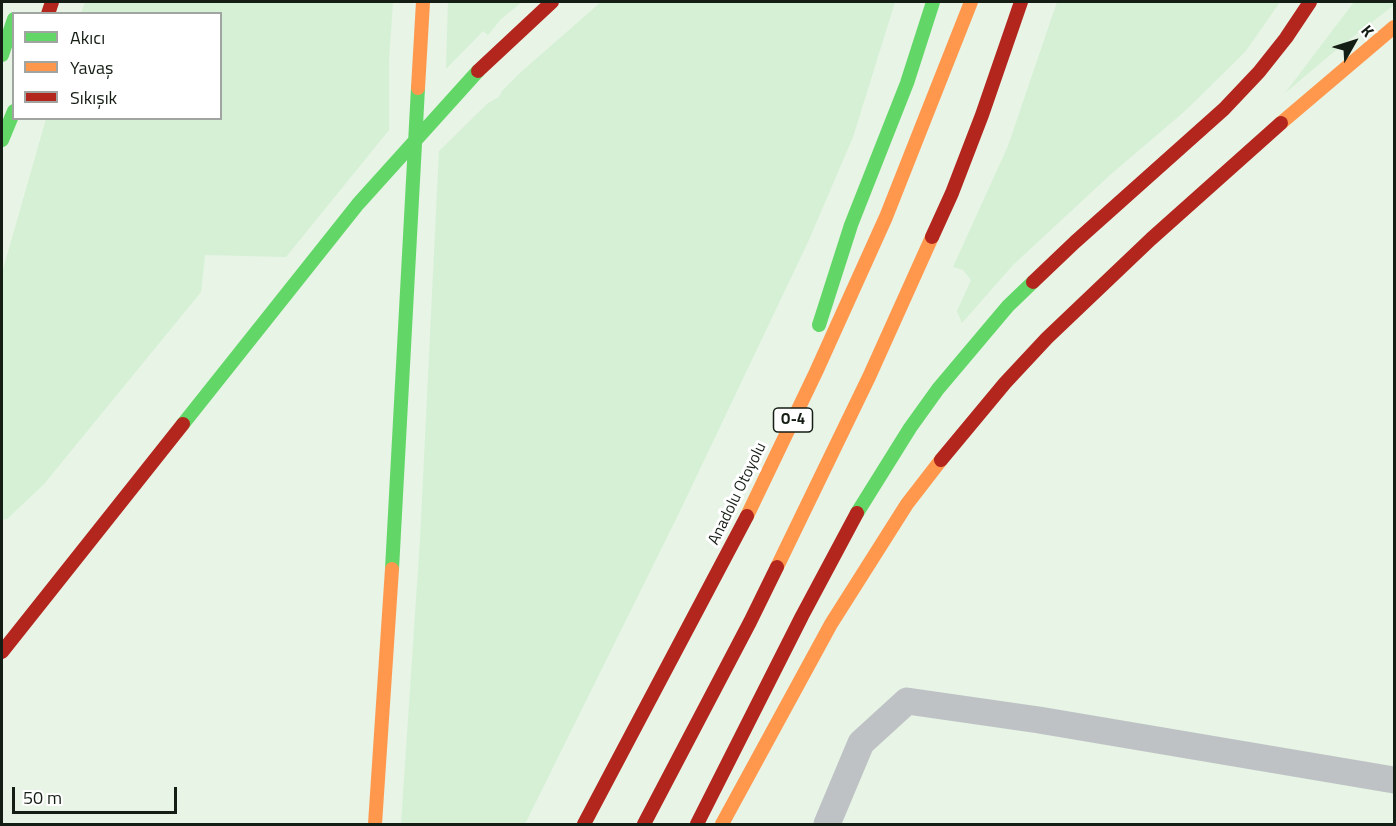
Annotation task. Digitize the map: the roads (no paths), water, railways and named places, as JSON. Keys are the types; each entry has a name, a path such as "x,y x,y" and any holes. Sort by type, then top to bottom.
{"highway":[{"path":"375,825 392,569 423,2"},
{"path":"2,652 358,204 482,66 552,2"},
{"path":"816,372 817,331 851,225 907,83 933,2"},
{"name":"Anadolu Otoyolu","path":"584,825 741,528 856,287 915,147 971,2"},
{"path":"644,825 750,622 869,377 952,193 1021,2"},
{"path":"697,825 854,518 892,454 938,389 1008,306 1083,235 1224,109 1259,72 1286,38 1310,2"},
{"path":"2,55 12,23"},
{"path":"722,825 793,692 867,566 926,480 1005,383 1047,338 1151,239 1288,116 1395,27"},
{"path":"2,140 12,116"}],"street":[{"path":"827,825 861,743 907,701 1039,720 1395,780"}]}
